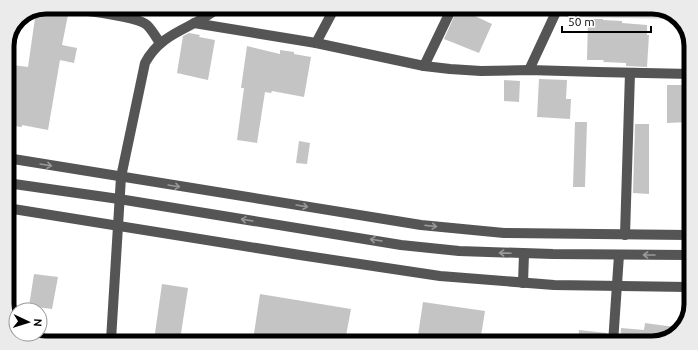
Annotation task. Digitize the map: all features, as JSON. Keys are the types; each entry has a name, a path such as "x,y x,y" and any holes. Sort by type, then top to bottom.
{"street":[{"path":"108,14 138,21 147,25 160,43"},
{"path":"110,336 121,177 145,63 150,53 160,43 208,14"},
{"path":"316,44 331,14"},
{"path":"424,66 449,14"},
{"path":"528,70 555,14"},
{"path":"194,23 316,44 424,66 481,71 528,70 684,74"},
{"path":"625,235 630,73"},
{"path":"14,159 420,225 504,233 684,235"},
{"path":"14,184 119,199 401,244 459,251 524,254 684,255"},
{"path":"14,209 440,276 554,285 684,287"},
{"path":"523,283 524,254"},
{"path":"614,336 619,255"}],"shaded area":[{"path":"568,14 652,14 669,19 566,17"}],"building":[{"path":"46,14 68,15 62,45 77,48 74,63 60,60 48,130 22,125 22,127 14,126 14,65 28,67 35,16"},
{"path":"455,14 471,14 492,24 479,53 444,39"},
{"path":"588,19 603,19 622,21 622,23 647,25 647,35 649,35 647,67 626,66 626,63 603,62 604,60 587,60"},
{"path":"189,33 200,35 199,37 215,40 208,80 177,73 183,36"},
{"path":"247,46 280,54 280,50 311,57 304,97 272,91 271,93 265,92 257,143 237,140 244,88 241,88"},
{"path":"539,79 567,80 566,99 571,99 570,119 537,117"},
{"path":"504,80 520,81 519,102 504,101"},
{"path":"667,85 684,85 684,122 667,123"},
{"path":"575,122 587,122 585,187 573,187"},
{"path":"635,124 649,124 649,194 633,193"},
{"path":"299,141 310,143 307,164 296,163"},
{"path":"34,274 58,277 52,309 48,308 48,302 30,302"},
{"path":"162,284 188,288 181,336 155,336"},
{"path":"260,294 351,309 346,336 254,336"},
{"path":"423,302 485,311 481,336 418,336"},
{"path":"645,323 674,327 668,332 660,335 620,336 621,328 644,330"},
{"path":"579,330 607,333 607,336 579,336"}]}
